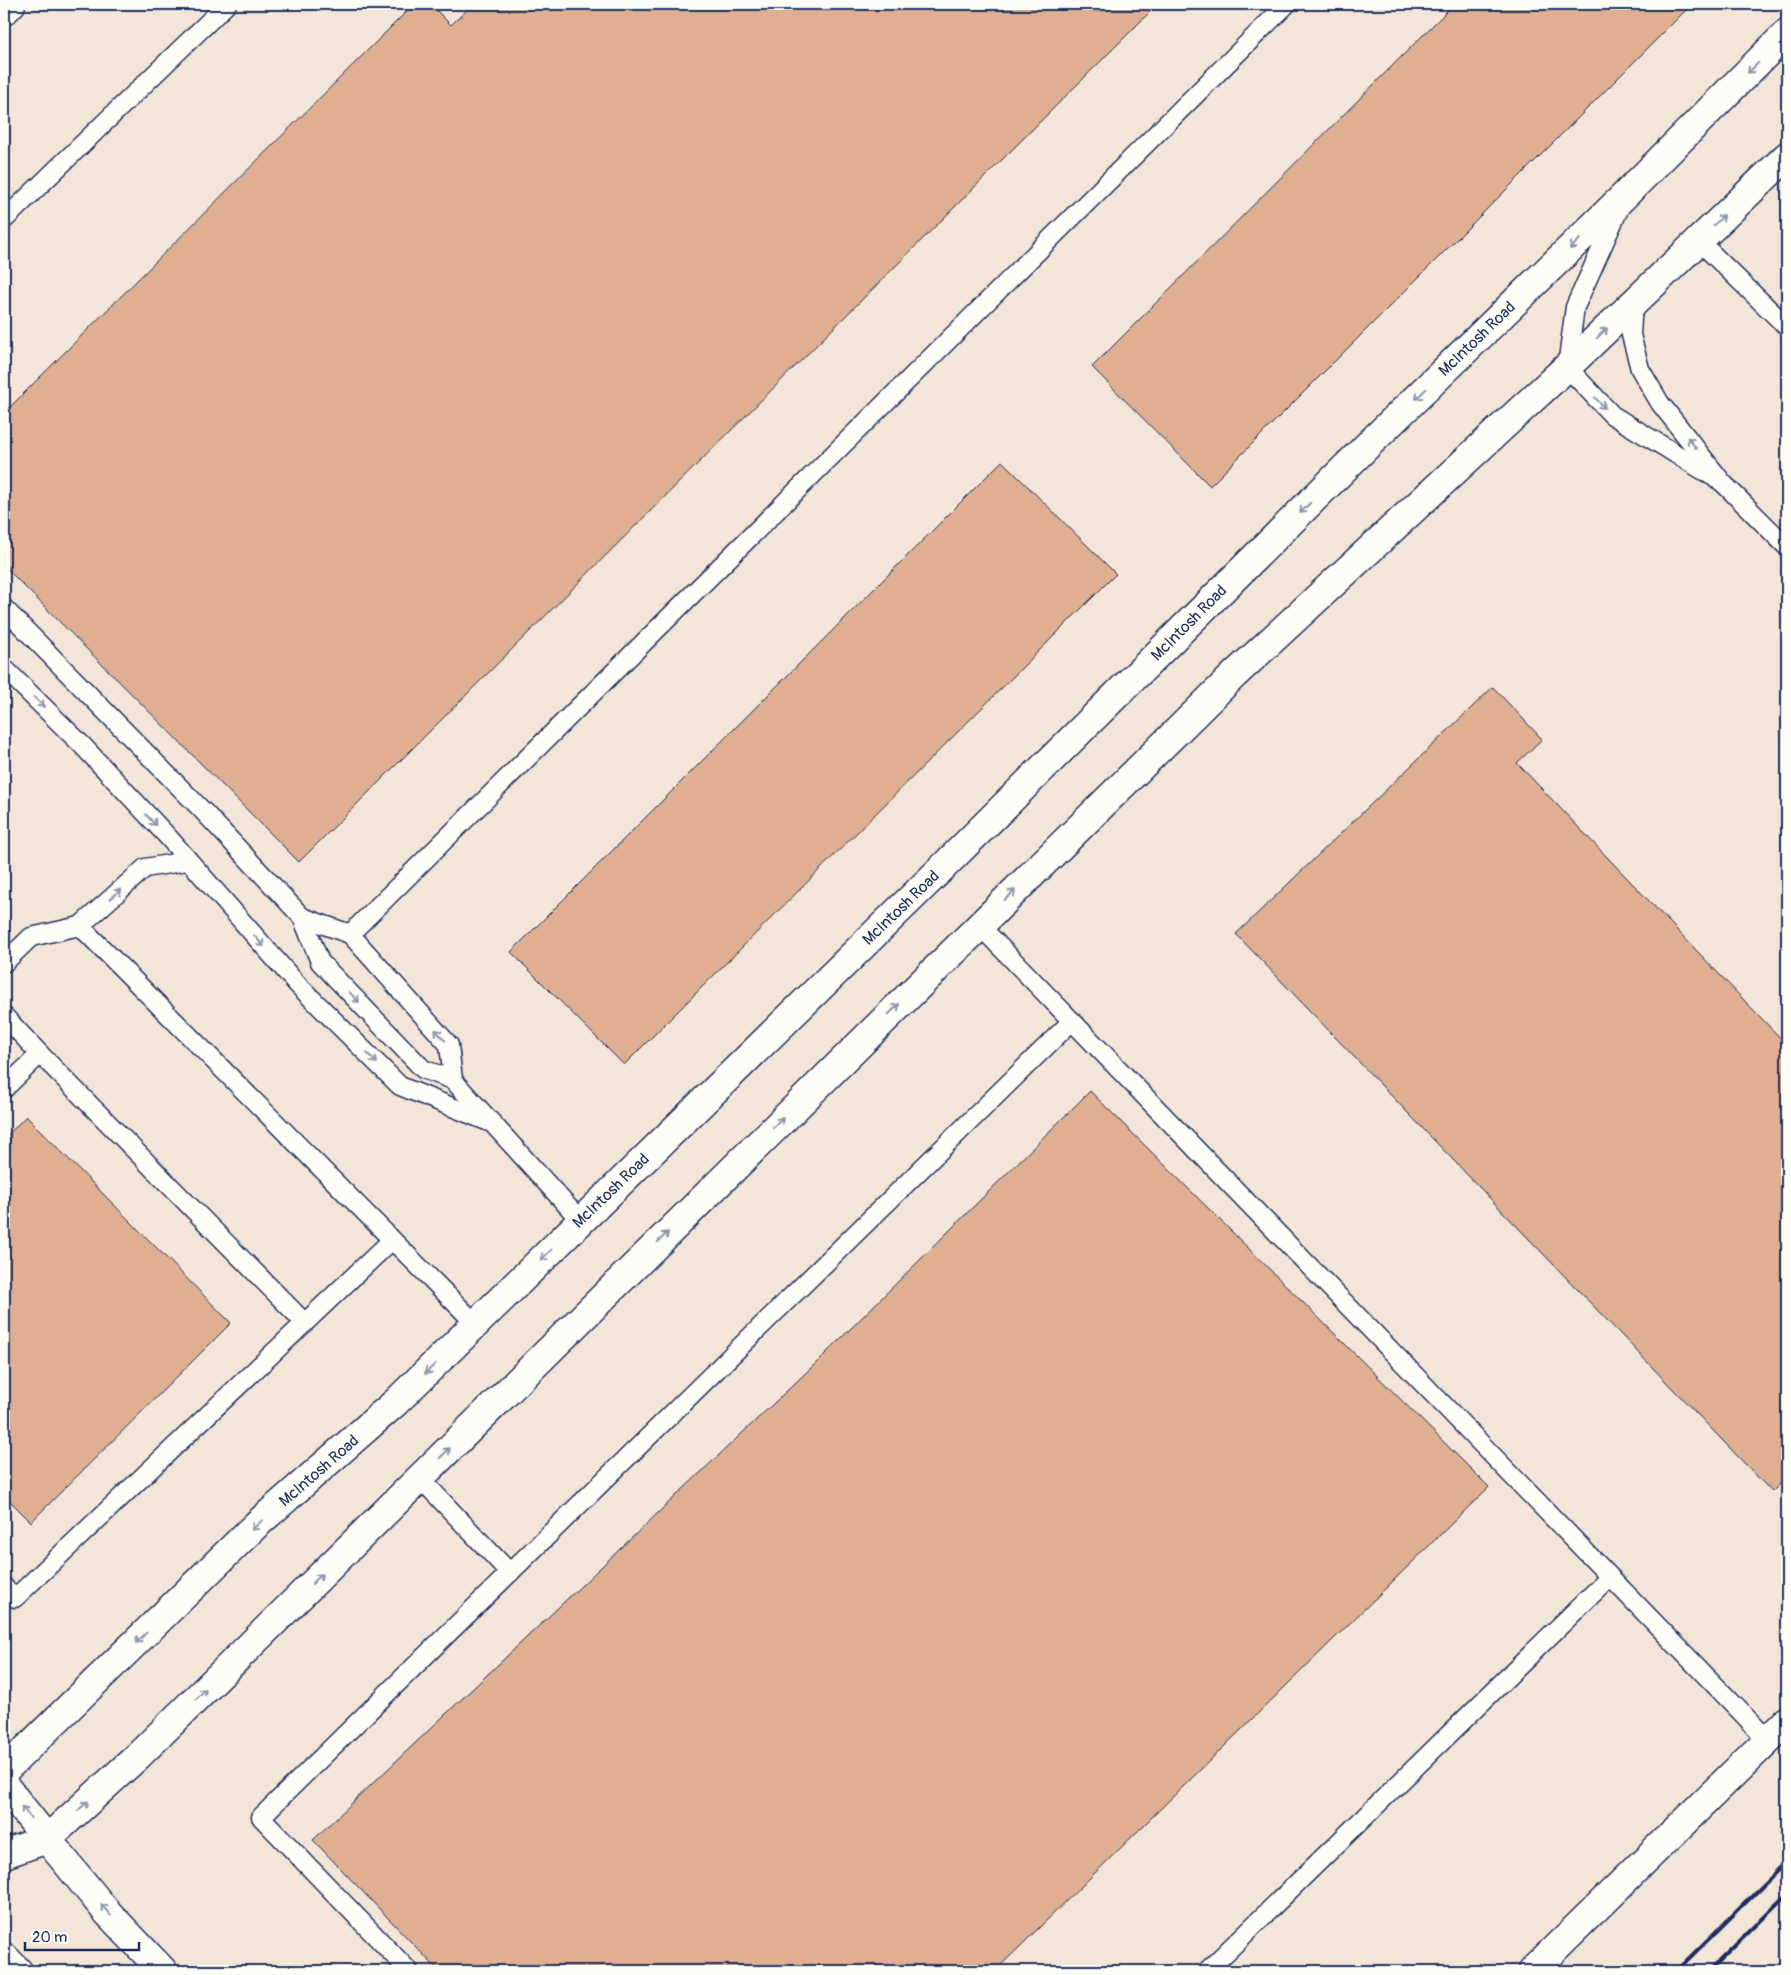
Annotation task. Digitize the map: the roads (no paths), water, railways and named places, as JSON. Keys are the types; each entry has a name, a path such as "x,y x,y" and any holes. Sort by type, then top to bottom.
{"main road":[{"path":"4,11 11,4"},
{"name":"McIntosh Road","path":"4,1771 256,1526 396,1402 948,862 1787,33"},
{"path":"4,1854 48,1839 138,1756 1233,676 1567,367 1787,156"},
{"path":"1532,1971 1778,1730"},
{"path":"4,1785 107,1912 163,1971"},
{"path":"4,1957 18,1971"}],"lane":[{"path":"4,220 227,4"},
{"path":"350,934 1287,4"},
{"path":"1624,196 1575,307 1567,367 1612,415 1722,482"},
{"path":"1698,240 1787,326"},
{"path":"1633,302 1631,335 1640,369 1660,403 1722,482 1787,547"},
{"path":"4,608 203,811 302,917 320,962 423,1069 453,1080 581,1221"},
{"path":"4,668 82,745 169,838 187,861 297,984 400,1086 493,1124"},
{"path":"4,963 31,937 80,926 145,868 187,861"},
{"path":"302,917 350,934 449,1045 453,1080"},
{"path":"980,925 1610,1576 1778,1730"},
{"path":"80,926 476,1324"},
{"path":"4,1016 305,1323"},
{"path":"409,1971 261,1817 1072,1021"},
{"path":"4,1089 40,1054"},
{"path":"4,1587 15,1598 392,1240"},
{"path":"420,1478 510,1573"},
{"path":"1207,1971 1610,1576"}],"railway":[{"path":"1676,1971 1787,1862"},
{"path":"1709,1971 1787,1895"}]}
